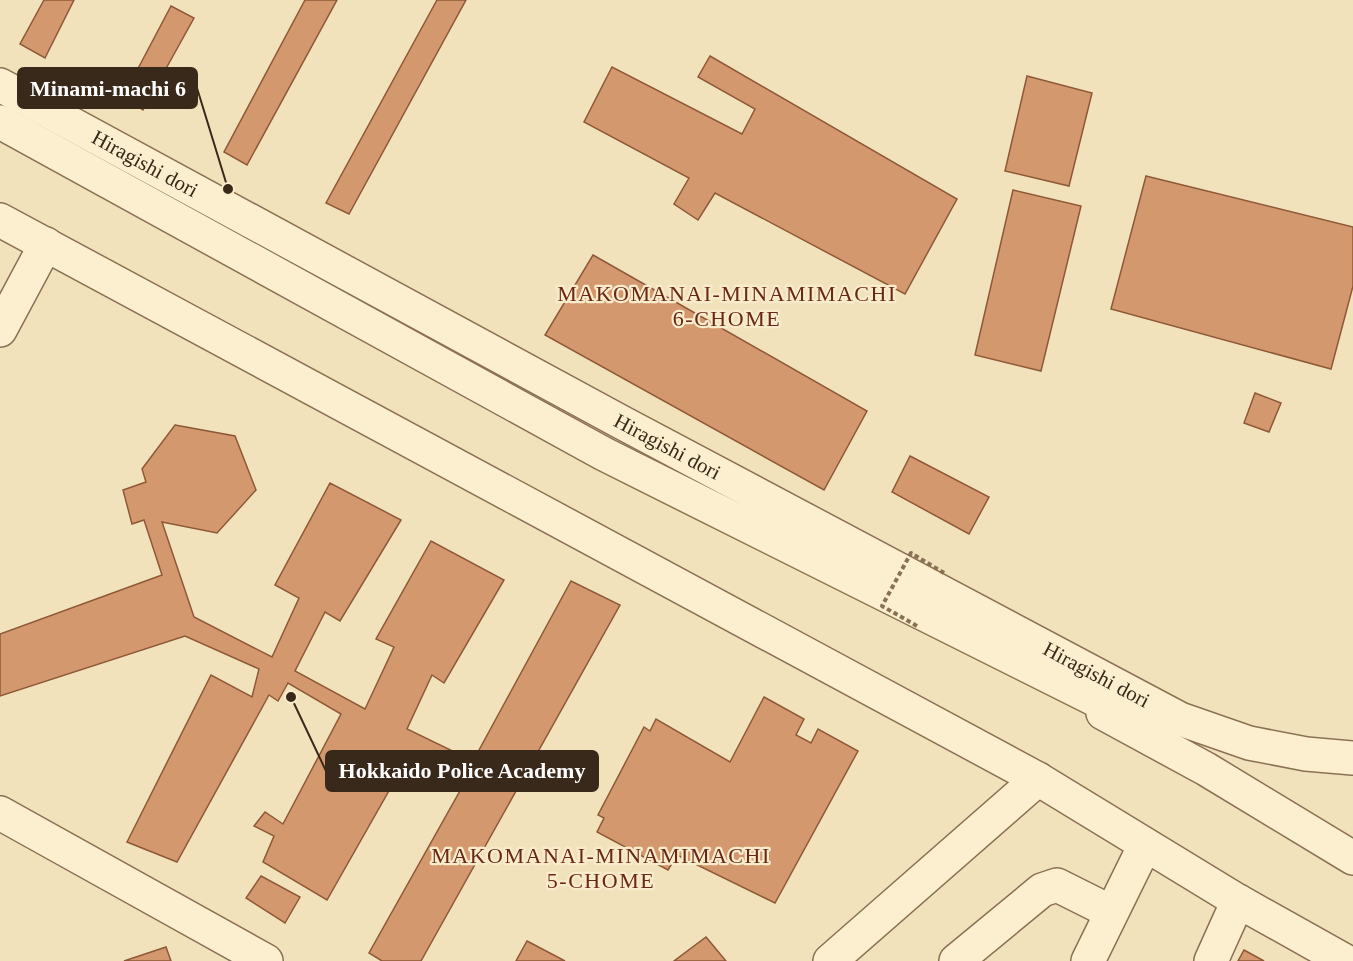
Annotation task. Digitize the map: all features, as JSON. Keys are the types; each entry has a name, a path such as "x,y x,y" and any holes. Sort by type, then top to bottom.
{"street":[{"name":"Hiragishi dori","path":"0,85 621,422 1180,719 1249,743 1305,754 1353,758"},
{"name":"Hiragishi dori","path":"0,122 604,454 1070,688 1157,730 1231,760 1283,772 1353,781"},
{"path":"0,220 1038,779 1238,902 1345,961"},
{"path":"0,330 46,244"},
{"name":"Hiragishi dori","path":"1070,688 1092,707 1206,769 1353,858"},
{"path":"831,961 1038,779"},
{"path":"0,813 266,961"},
{"path":"1088,961 1145,845"},
{"path":"956,961 1042,890 1057,885 1111,912"},
{"path":"1211,961 1238,902"}],"path":[{"path":"917,626 882,606 911,553 944,573"}],"building":[{"path":"44,0 74,0 45,58 20,44"},
{"path":"305,0 337,0 247,165 224,152"},
{"path":"437,0 466,0 349,214 326,203"},
{"path":"171,6 194,18 143,110 123,97"},
{"path":"710,56 957,199 905,294 715,193 698,220 674,204 689,178 584,122 612,67 742,134 755,109 698,77"},
{"path":"1027,76 1092,93 1069,186 1005,171"},
{"path":"1146,176 1353,227 1353,286 1331,369 1111,309"},
{"path":"1013,190 1081,206 1041,371 975,355"},
{"path":"593,255 867,411 824,490 545,335"},
{"path":"1255,393 1281,403 1269,432 1244,423"},
{"path":"175,425 235,436 256,490 217,533 162,522 194,617 272,657 299,598 275,585 330,483 401,520 340,621 325,612 295,671 365,709 394,647 376,639 431,541 504,580 444,683 432,675 407,729 473,761 571,581 620,605 421,961 382,961 369,953 466,780 411,752 327,900 263,862 274,836 254,826 265,812 283,824 341,714 288,683 278,701 269,695 177,862 127,842 211,675 252,697 259,669 185,636 0,696 0,634 162,575 144,520 132,524 123,490 146,482 142,469"},
{"path":"910,456 989,497 969,534 892,492"},
{"path":"764,697 804,719 796,735 811,743 818,729 858,751 775,903 677,855 668,870 597,832 604,818 598,815 644,727 650,731 656,719 730,762"},
{"path":"261,876 300,897 285,923 246,898"},
{"path":"706,937 726,961 674,961"},
{"path":"527,941 565,961 516,961"},
{"path":"166,947 171,961 124,961"},
{"path":"1244,950 1264,961 1238,961"}],"place":[{"name":"Minami-machi 6","path":"228,189"},
{"name":"Hokkaido Police Academy","path":"291,697"}],"district":[{"name":"MAKOMANAI-MINAMIMACHI 6-CHOME","path":"727,306"},
{"name":"MAKOMANAI-MINAMIMACHI 5-CHOME","path":"601,868"}]}
